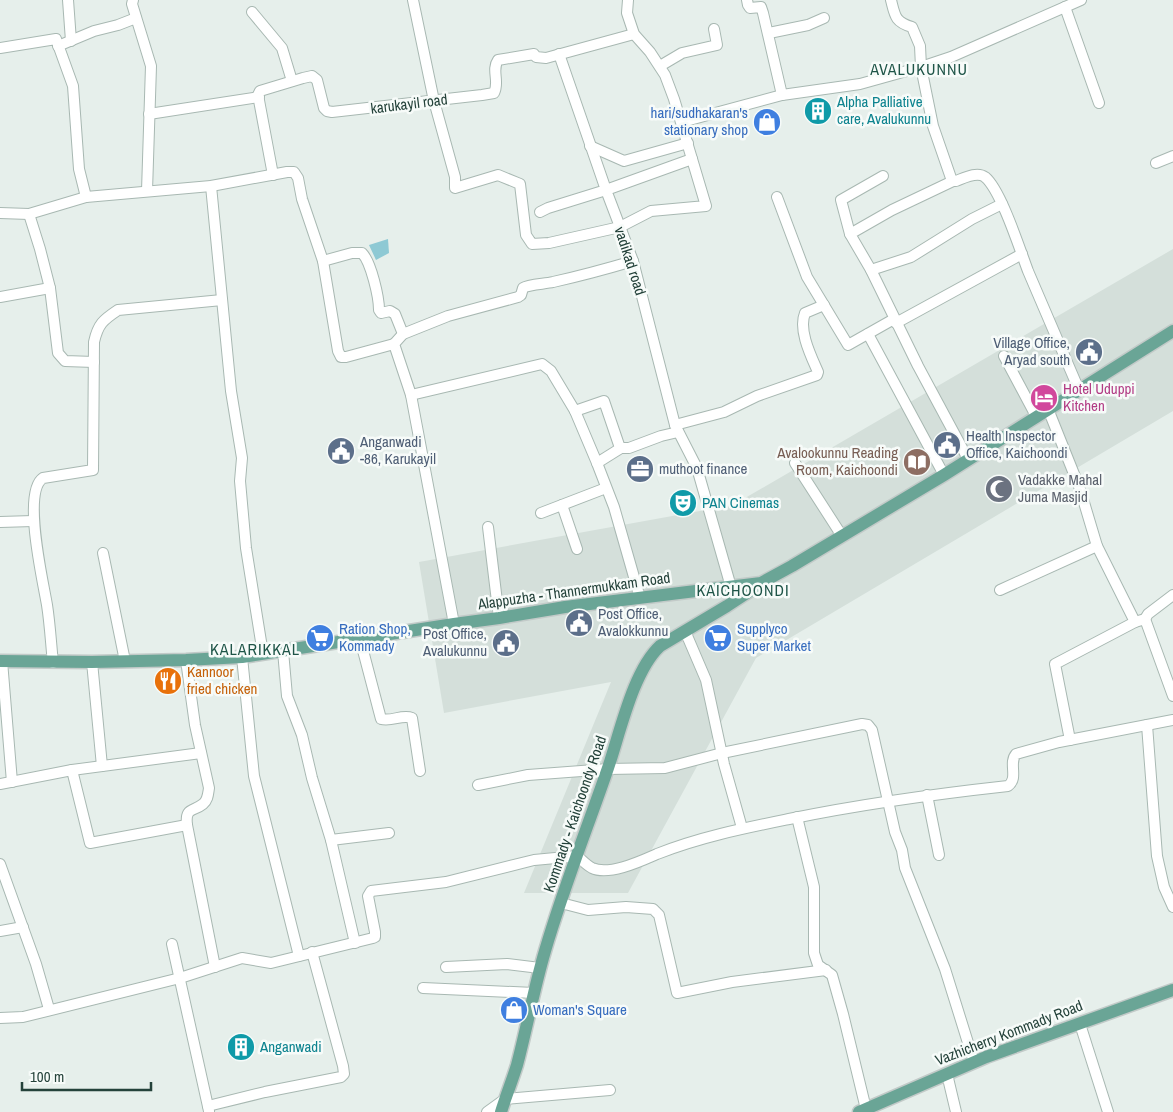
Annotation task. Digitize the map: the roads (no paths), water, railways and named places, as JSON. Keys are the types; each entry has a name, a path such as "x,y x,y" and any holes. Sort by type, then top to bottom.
{"main road":[{"name":"Alappuzha - Thannermukkam Road","path":"1,662 53,663 242,657 564,607 761,583 944,475 1173,330"},
{"name":"Kommady - Kaichoondy Road","path":"501,1112 516,1068 540,968 561,903 631,699 647,662 660,646 761,583"},
{"name":"Vazhicherry Kommady Road","path":"863,1110 974,1062 1173,990"}],"street":[{"path":"68,0 71,41"},
{"path":"134,0 132,4 151,66 147,191"},
{"path":"412,0 434,101 455,177 454,188 498,175 520,184 526,235 532,244 549,243 620,227 651,211 706,206 674,99 660,66 634,34 627,13 628,0"},
{"path":"747,0 750,8 761,7 782,95"},
{"path":"891,0 896,19 901,24 912,27 920,46 921,67 933,126 953,181"},
{"path":"682,122 782,95 860,84 921,67 951,57 1081,0"},
{"path":"1065,6 1099,103"},
{"path":"252,12 282,48 292,81"},
{"path":"58,46 94,31 136,18"},
{"path":"768,33 808,25 824,18"},
{"path":"660,66 682,53 717,45 714,30"},
{"name":"karukayil road","path":"259,97 260,91 308,76 315,78 324,108 332,112 494,93 496,89 495,67 498,60 534,54 536,57 546,58 634,34"},
{"path":"0,48 56,39 72,86 79,170 86,197"},
{"name":"vadikad road","path":"559,54 632,261 676,428 697,468 731,587"},
{"path":"149,114 259,97 273,175"},
{"path":"590,146 624,161 688,143"},
{"path":"1156,163 1173,156"},
{"path":"540,212 692,159"},
{"path":"0,213 29,214 86,197 211,186 294,172 298,178 302,200 323,261 332,323 341,357 394,344 404,334 448,316 521,296 523,288 526,286 588,274 632,261"},
{"path":"850,234 892,210 953,181 977,175 984,176 1002,204 1079,390"},
{"path":"883,176 841,200 850,234 871,270 895,321 968,459"},
{"path":"211,186 235,424 242,458 240,481 246,548 263,654"},
{"path":"776,197 804,269 848,345 1022,254"},
{"path":"871,270 911,257 972,219 1002,204"},
{"path":"29,214 50,288 57,349 60,357 64,361 94,362"},
{"path":"323,261 352,253 362,253 370,267 379,310 381,313 390,311 395,314 404,334"},
{"path":"0,297 50,288"},
{"path":"53,663 47,606 33,521 35,487 37,481 42,478 93,470 94,342 97,329 104,319 118,310 222,300"},
{"path":"597,463 622,448 629,448 676,428 724,412 757,396 817,375 818,372 805,335 803,318 804,313 824,305"},
{"path":"868,334 944,475"},
{"path":"394,344 410,395 454,624"},
{"path":"1004,356 1036,416"},
{"path":"410,395 542,364 551,371 575,411 597,463 619,524 640,598"},
{"path":"575,411 604,401 619,445 622,448"},
{"path":"1048,409 1080,489 1097,546 1140,621 1173,696"},
{"path":"795,463 842,536"},
{"path":"541,513 606,488"},
{"path":"562,505 577,548"},
{"path":"0,522 33,521"},
{"path":"488,527 499,618"},
{"path":"1000,590 1097,546"},
{"path":"103,553 125,661"},
{"path":"1070,740 1055,664 1140,621 1173,595"},
{"path":"685,631 706,680 722,753 742,828"},
{"path":"360,639 382,719 406,716 412,718 420,771"},
{"path":"283,652 287,696 302,735 312,778 331,840 356,943"},
{"path":"242,657 254,776 299,956"},
{"path":"186,660 195,726 209,788 208,798 204,804 190,810 187,814 187,825 214,967"},
{"path":"1,662 12,782"},
{"path":"92,662 102,766"},
{"path":"0,1018 23,1017 180,978 242,958 271,962 356,943 375,936 368,896 371,891 446,882 534,860 577,856 591,868 604,871 641,861 680,845 742,828 887,801 1008,786 1013,780 1013,758 1016,754 1070,740 1173,720"},
{"path":"478,785 528,775 608,769 665,768 722,753 862,724 868,725 872,730 887,801 902,850 905,868 945,968 974,1062"},
{"path":"1147,725 1156,856 1164,887 1173,907"},
{"path":"0,784 72,770 201,753"},
{"path":"72,770 90,843 187,825"},
{"path":"927,795 939,855"},
{"path":"797,817 814,887 814,953 818,965 832,975 839,998 863,1110"},
{"path":"331,840 389,832"},
{"path":"0,864 36,964 49,1009"},
{"path":"561,903 588,910 626,907 653,909 659,915 677,993 732,982 826,970"},
{"path":"0,931 23,927"},
{"path":"172,944 209,1109 265,1092 341,1077 344,1074 312,952"},
{"path":"446,967 507,964 540,968"},
{"path":"422,988 534,993"},
{"path":"1080,1024 1108,1112"},
{"path":"947,1074 956,1112"},
{"path":"487,1112 505,1099 610,1090"}],"water":[{"path":"388,239 389,253 376,260 369,245"}],"place":[{"name":"Alpha Palliative care, Avalukunnu","path":"818,111"},
{"name":"hari/sudhakaran's stationary shop","path":"767,122"},
{"name":"Village Office, Aryad south","path":"1089,352"},
{"name":"Hotel Uduppi Kitchen","path":"1044,398"},
{"name":"Health Inspector Office, Kaichoondi","path":"947,445"},
{"name":"Anganwadi -86, Karukayil","path":"341,451"},
{"name":"Avalookunnu Reading Room, Kaichoondi","path":"917,462"},
{"name":"muthoot finance","path":"640,469"},
{"name":"Vadakke Mahal Juma Masjid","path":"999,489"},
{"name":"PAN Cinemas","path":"683,503"},
{"name":"Post Office, Avalokkunnu","path":"579,623"},
{"name":"Ration Shop, Kommady","path":"320,638"},
{"name":"Supplyco Super Market","path":"718,638"},
{"name":"Post Office, Avalukunnu","path":"506,643"},
{"name":"Kannoor fried chicken","path":"168,681"},
{"name":"Woman's Square","path":"514,1010"},
{"name":"Anganwadi","path":"241,1047"}],"district":[{"name":"AVALUKUNNU","path":"919,69"},
{"name":"KAICHOONDI","path":"743,590"},
{"name":"KALARIKKAL","path":"255,649"}]}
